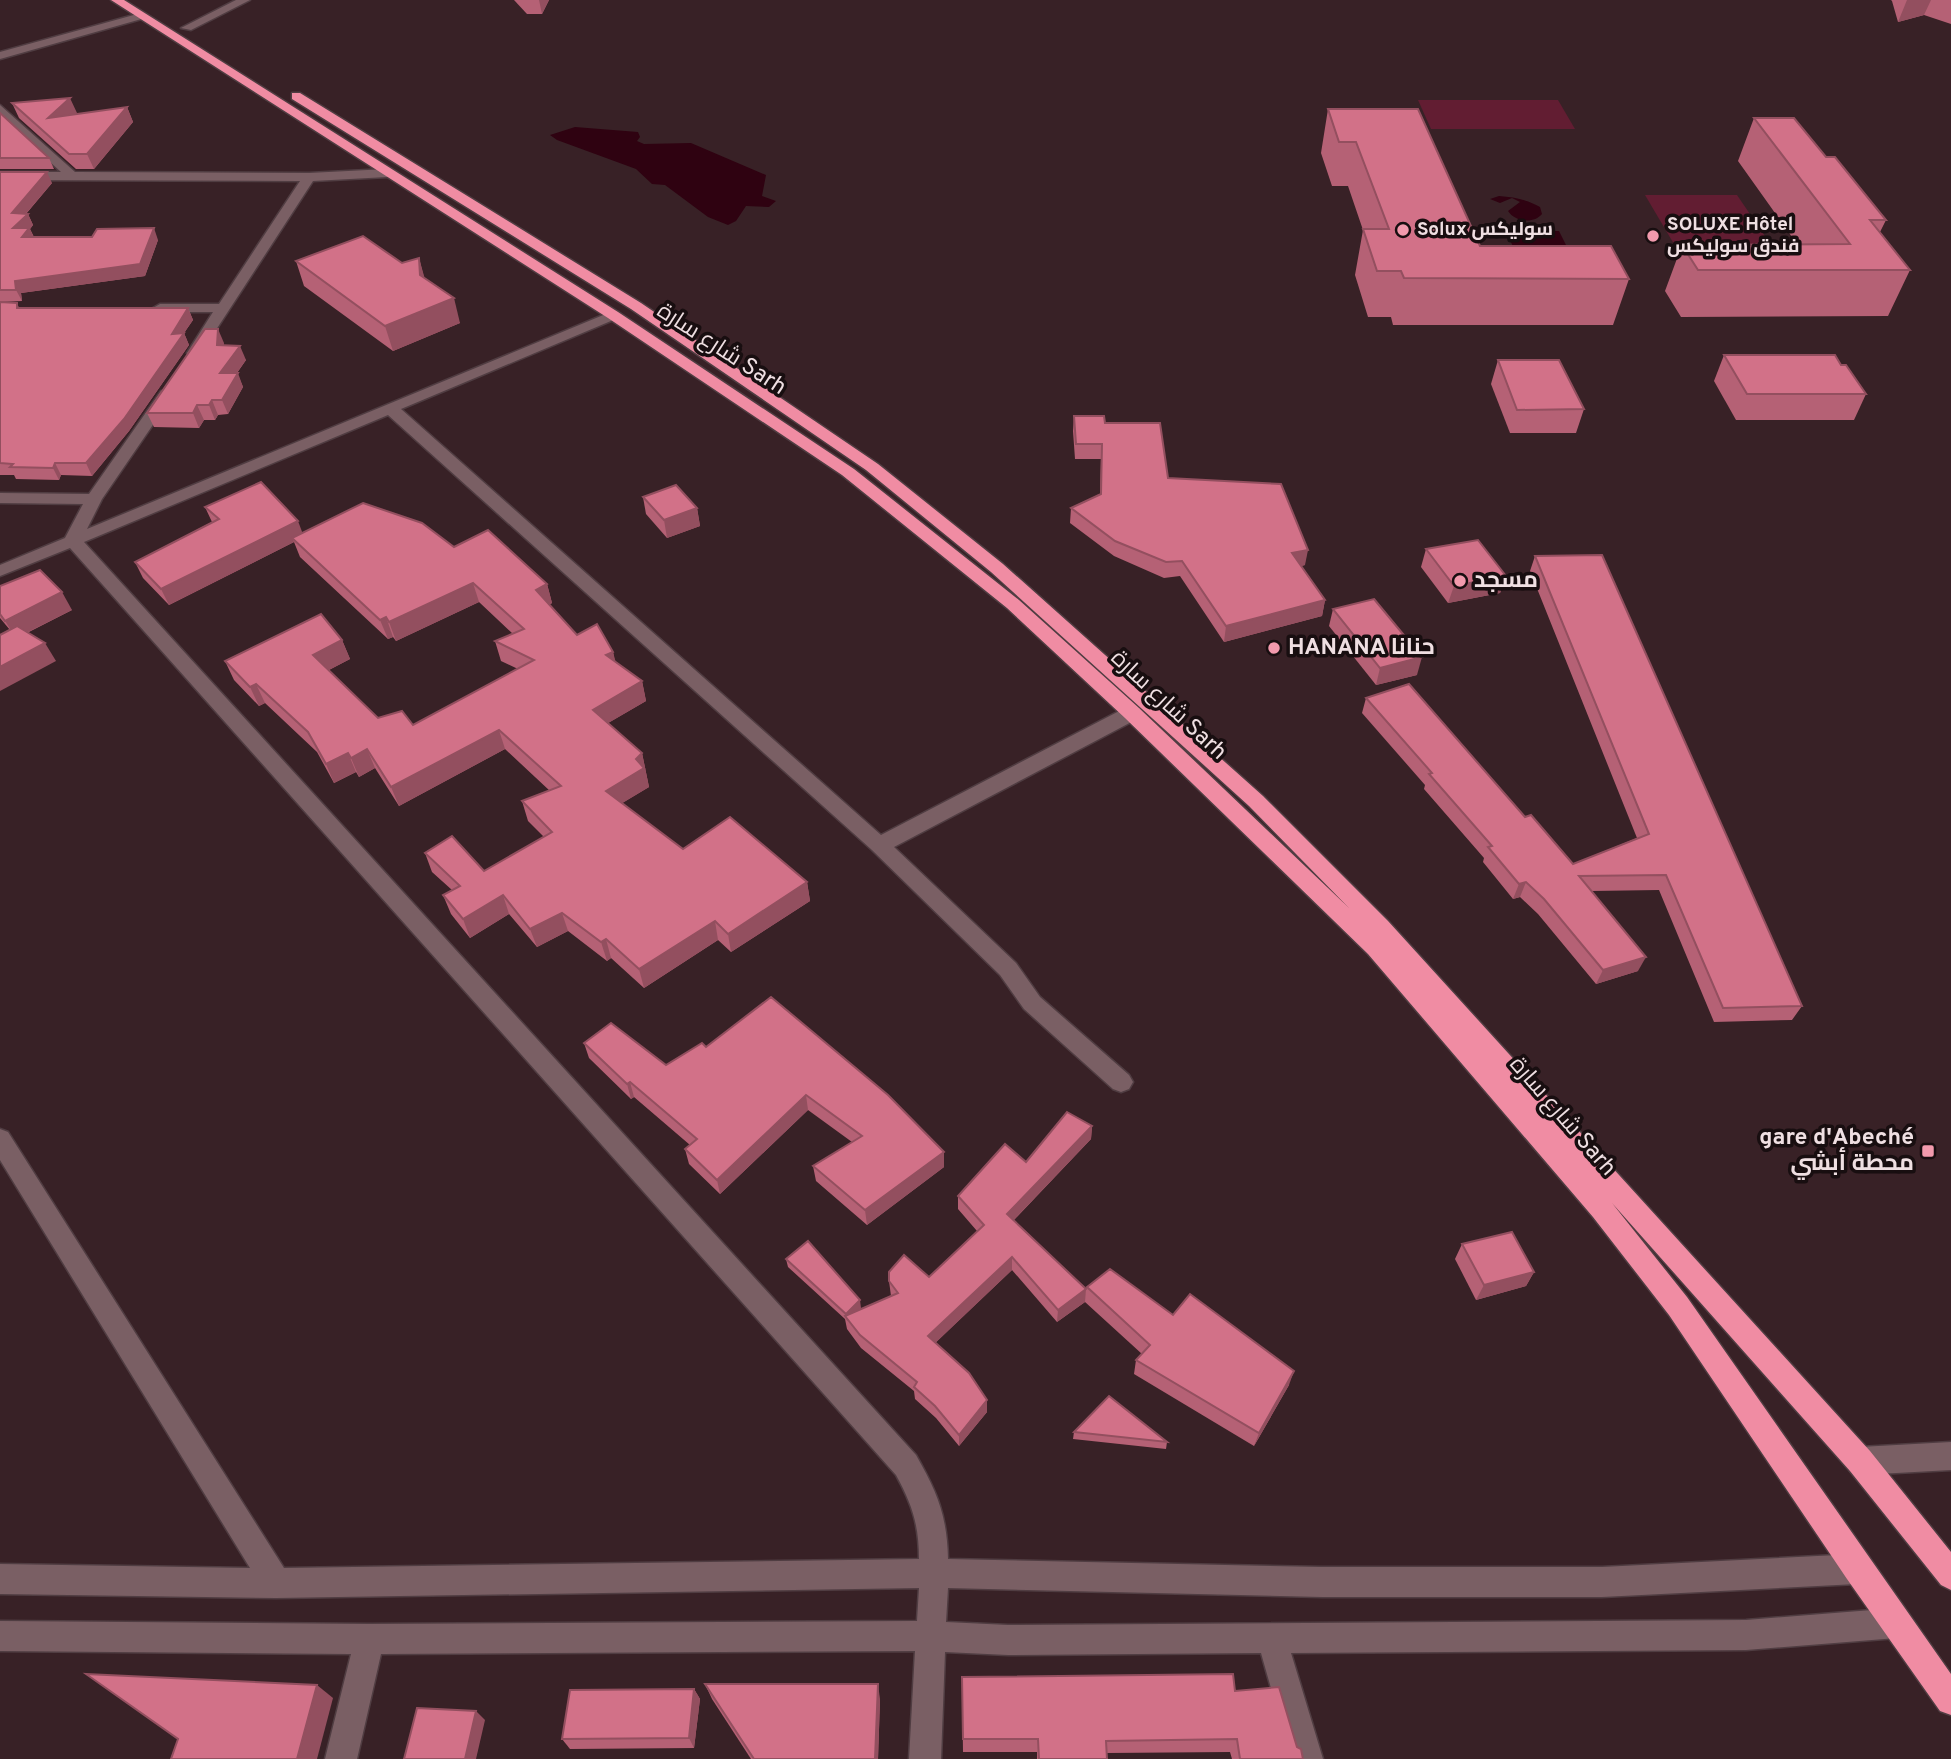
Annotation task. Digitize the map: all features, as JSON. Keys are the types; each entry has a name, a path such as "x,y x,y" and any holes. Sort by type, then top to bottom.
{"highway":[{"name":"شارع سارة Sarh","path":"116,0 187,27 636,306 872,467 998,568 1256,800 1361,908 1860,1461 1951,1575"},
{"name":"شارع سارة Sarh","path":"141,8 387,173 613,315 848,472 1013,604 1132,713 1376,948 1602,1209 1678,1306 1857,1569 1951,1700"}],"street":[{"path":"187,27 245,0"},
{"path":"0,56 141,8"},
{"path":"0,109 73,177"},
{"path":"0,176 309,177 387,173"},
{"path":"72,540 94,499 225,308 309,177"},
{"path":"145,308 225,308"},
{"path":"0,570 613,315"},
{"path":"389,407 879,845 1008,970 1032,1003 1121,1082"},
{"path":"0,498 94,499"},
{"path":"72,540 906,1465 925,1499 933,1526 932,1636 925,1759"},
{"path":"879,845 1132,713"},
{"path":"0,1139 276,1583"},
{"path":"1860,1461 1951,1456"},
{"path":"0,1579 276,1583 934,1573 1322,1582 1602,1582 1857,1569"},
{"path":"0,1636 369,1639 932,1636 1008,1640 1746,1635 1897,1623"},
{"path":"1272,1638 1307,1759"},
{"path":"341,1759 369,1639"}],"shaded area":[{"path":"1418,100 1558,100 1575,129 1431,129"},
{"path":"575,127 638,132 640,137 637,141 644,144 691,143 766,175 762,196 776,201 769,207 746,206 736,221 728,225 708,217 665,185 652,184 636,169 550,135"},
{"path":"1645,195 1737,195 1782,261 1684,261"},
{"path":"1499,196 1515,198 1531,202 1540,207 1542,214 1530,220 1515,218 1508,211 1520,202 1512,198 1500,203 1490,199"},
{"path":"1506,231 1559,231 1579,271 1524,271"}],"building":[{"path":"70,98 48,118 127,107 87,154 69,154 12,103"},
{"path":"1328,109 1418,109 1480,246 1611,246 1629,279 1404,278 1401,271 1377,271 1363,229 1389,229 1356,142 1339,142"},
{"path":"0,113 49,158 0,158"},
{"path":"1754,118 1794,118 1826,157 1835,157 1886,220 1870,220 1910,270 1698,270 1682,245 1850,244"},
{"path":"0,172 47,172 12,213 28,214 13,228 29,228 22,237 92,237 97,229 154,228 140,264 15,281 16,290 0,290"},
{"path":"363,236 402,263 419,258 420,275 454,298 385,326 296,261"},
{"path":"0,302 17,303 17,308 188,308 172,334 184,333 124,419 86,463 55,463 53,468 10,467 13,464 0,463"},
{"path":"205,329 218,329 217,345 240,346 220,373 238,373 222,400 212,400 209,405 197,405 193,413 147,413"},
{"path":"1724,355 1835,355 1841,365 1846,365 1866,394 1747,394"},
{"path":"1498,360 1559,360 1584,409 1517,410"},
{"path":"1074,416 1104,416 1105,423 1160,423 1168,478 1281,484 1308,550 1292,553 1325,600 1226,626 1182,561 1166,562 1115,541 1071,508 1101,494 1102,444 1076,444"},
{"path":"261,482 298,521 161,589 135,562 219,519 205,507"},
{"path":"676,485 697,508 664,520 643,497"},
{"path":"363,503 422,523 454,547 488,530 547,584 536,590 577,635 597,624 613,652 606,655 642,681 593,710 642,753 636,759 644,768 606,791 683,849 730,817 807,882 728,934 715,921 639,969 606,939 601,942 562,913 530,929 503,895 463,919 443,895 460,886 425,853 452,836 484,871 552,832 522,801 561,786 499,730 391,787 367,749 351,758 348,753 326,764 308,732 256,684 250,687 225,661 321,614 342,640 313,655 378,718 402,711 413,725 534,660 495,641 524,629 473,583 389,622 386,617 380,620 292,538"},
{"path":"1478,540 1506,576 1454,586 1426,549"},
{"path":"1602,555 1802,1006 1723,1008 1666,875 1579,876 1646,957 1603,970 1544,899 1526,882 1519,884 1488,847 1492,846 1429,774 1432,773 1366,698 1409,684 1525,817 1531,815 1573,864 1649,834 1535,556"},
{"path":"40,570 62,592 5,621 0,614 0,586"},
{"path":"1374,599 1422,657 1380,668 1333,609"},
{"path":"17,626 45,643 0,667 0,635"},
{"path":"771,997 888,1095 944,1152 865,1210 813,1166 862,1136 806,1095 717,1180 685,1149 697,1139 630,1082 627,1084 584,1043 611,1023 666,1065 702,1043 706,1047"},
{"path":"1067,1112 1092,1126 1007,1214 1086,1289 1058,1310 1012,1257 928,1336 969,1373 987,1400 959,1435 935,1406 914,1387 917,1382 860,1335 845,1316 898,1293 889,1281 889,1272 904,1255 929,1277 984,1225 958,1196 1005,1144 1026,1162"},
{"path":"1512,1232 1534,1272 1484,1285 1462,1244"},
{"path":"808,1241 860,1300 846,1314 786,1259"},
{"path":"1110,1269 1173,1315 1190,1294 1294,1371 1259,1433 1136,1360 1150,1345 1087,1287"},
{"path":"1109,1396 1167,1442 1074,1432"},
{"path":"86,1674 317,1685 297,1759 171,1759 178,1739"},
{"path":"1233,1674 1235,1691 1279,1687 1303,1759 1240,1759 1237,1739 1106,1741 1107,1759 1039,1759 1038,1739 963,1739 962,1677"},
{"path":"705,1684 878,1684 875,1759 754,1759"},
{"path":"694,1689 689,1738 562,1739 570,1690"},
{"path":"417,1708 476,1711 465,1759 404,1759"}],"place":[{"name":"Solux سوليكس","path":"1403,230"},
{"name":"SOLUXE Hôtel فندق سوليكس","path":"1653,236"},
{"name":"مسجد","path":"1460,581"},
{"name":"HANANA حنانا","path":"1274,648"},
{"name":"gare d'Abeché محطة أبشي","path":"1928,1151"}]}
